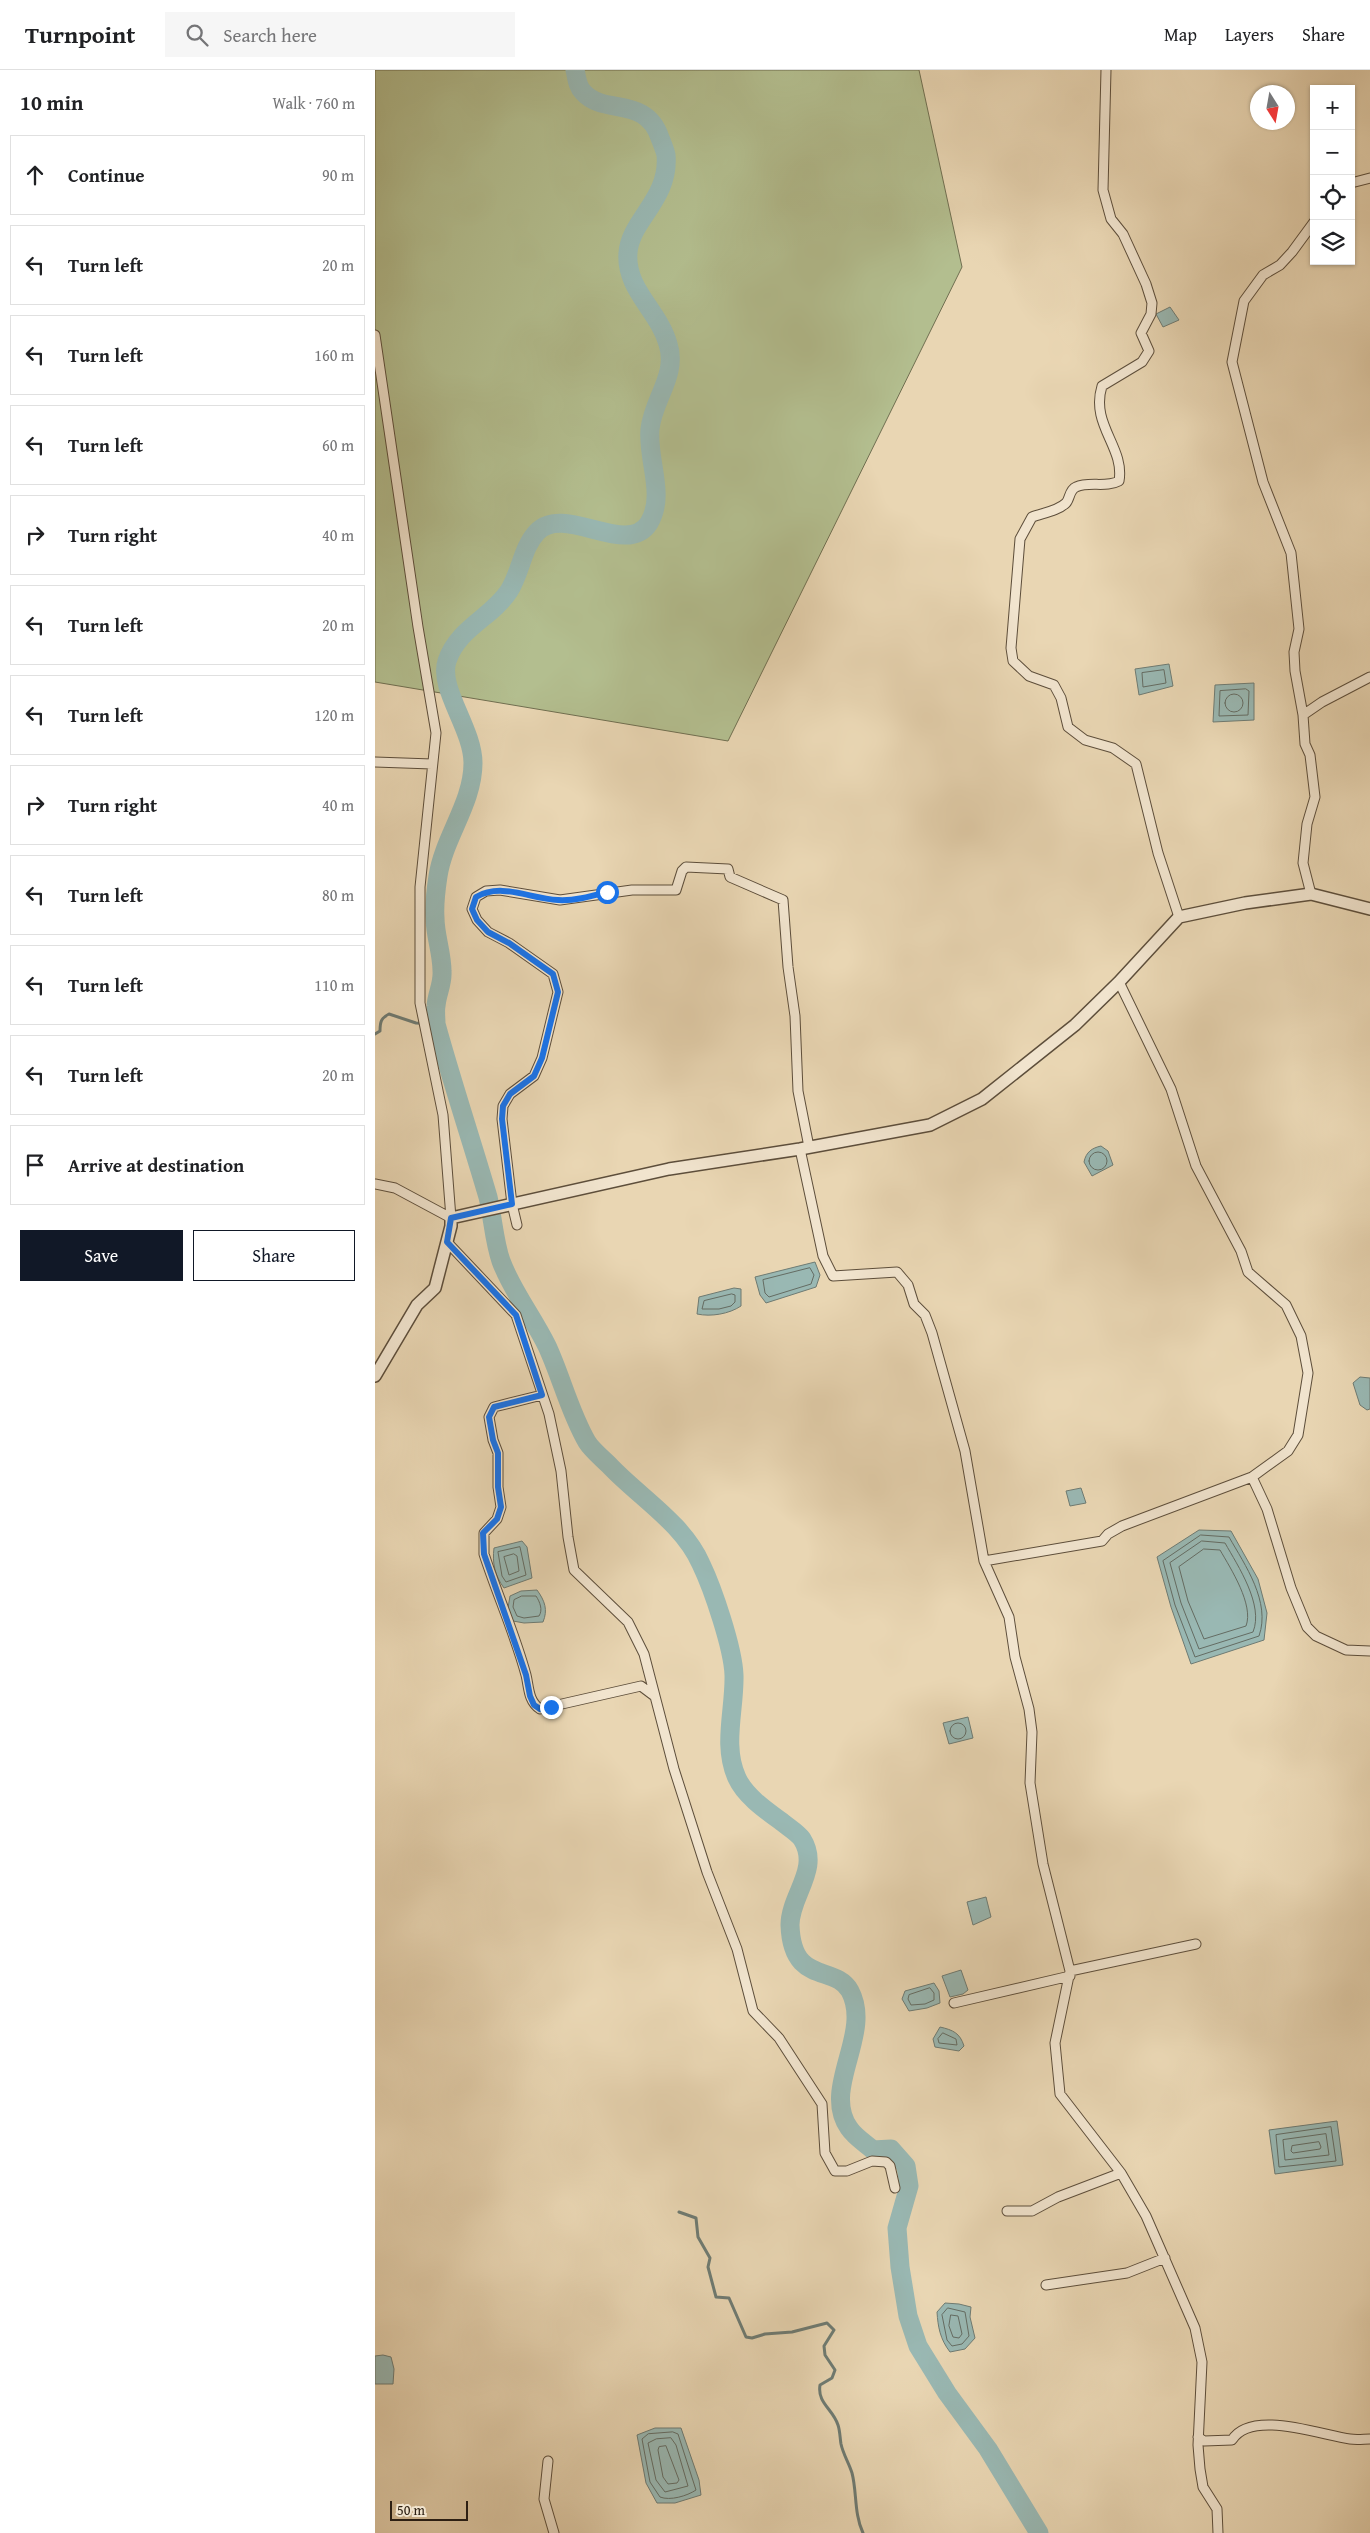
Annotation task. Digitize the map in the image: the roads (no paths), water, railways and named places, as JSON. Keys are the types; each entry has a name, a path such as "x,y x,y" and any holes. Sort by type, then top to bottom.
{"street":[{"path":"1106,70 1103,190 1111,219 1123,234 1146,284 1152,303 1151,314 1141,333 1149,351 1142,362 1102,386 1099,396 1102,424 1119,464 1119,481 1113,484 1076,487 1071,491 1067,502 1059,508 1032,517 1021,539 1011,648 1013,662 1029,676 1055,685 1061,698 1068,727 1085,740 1113,748 1136,764 1158,853 1179,917"},
{"path":"1355,182 1370,178"},
{"path":"1310,227 1280,265 1263,275 1243,301 1233,362 1263,482 1291,553 1299,630 1294,652 1295,671 1303,715 1305,744 1310,755 1315,797 1307,824 1303,863 1311,894"},
{"path":"375,334 418,627 436,734 420,887 420,1003 443,1115 451,1218 435,1288 417,1305 375,1376"},
{"path":"1303,715 1322,702 1370,677"},
{"path":"375,762 432,764"},
{"path":"517,1225 512,1204 502,1119 503,1106 510,1094 534,1076 542,1058 558,992 553,974 509,943 488,932 477,920 472,909 476,897 486,891 500,890 560,900 632,890 676,890 682,871 686,867 710,867 728,869 730,877 738,882 783,900 787,967 795,1016 798,1091 804,1148 829,1271 833,1276 897,1272 908,1285 914,1304 925,1315 933,1333 965,1451 985,1561 1009,1617 1015,1657 1029,1709 1031,1732 1030,1783 1043,1864 1070,1974 1055,2043 1060,2094 1121,2174 1146,2216 1195,2328 1200,2353 1198,2436 1203,2487 1217,2509 1218,2533"},
{"path":"375,1184 395,1188 451,1218 669,1168 804,1148 930,1125 982,1099 1075,1025 1119,982 1179,917 1245,903 1311,894 1370,909"},
{"path":"985,1561 1102,1542 1109,1534 1122,1526 1252,1477 1288,1451 1298,1435 1307,1374 1301,1336 1286,1306 1248,1272 1241,1251 1196,1166 1171,1089 1119,982"},
{"path":"447,1242 516,1315 542,1395 561,1471 567,1537 574,1570 629,1622 644,1654 653,1694 707,1872 737,1949 753,2011 779,2038 822,2104 825,2153 835,2172 847,2171 871,2161 885,2162 890,2166 895,2188"},
{"path":"542,1395 494,1407 489,1417 493,1440 498,1453 498,1487 501,1507 497,1519 483,1533 484,1554 526,1675 530,1696 534,1705 540,1709 641,1686 653,1694"},
{"path":"1252,1477 1269,1516 1291,1588 1307,1627 1316,1636 1346,1650 1370,1651"},
{"path":"954,2003 1196,1944"},
{"path":"1007,2211 1031,2211 1058,2197 1121,2174"},
{"path":"1046,2285 1127,2273 1165,2258"},
{"path":"1198,2436 1204,2441 1232,2440 1237,2432 1243,2428 1278,2426 1351,2439 1370,2439"},
{"path":"549,2460 544,2499 554,2533"}],"water":[{"path":"1170,307 1179,320 1163,327 1156,314"},
{"path":"1169,664 1173,686 1139,695 1135,669"},
{"path":"1254,683 1254,720 1213,722 1215,685"},
{"path":"1101,1146 1108,1151 1113,1165 1092,1176 1084,1162 1090,1151"},
{"path":"815,1262 820,1275 816,1287 766,1303 760,1295 755,1277"},
{"path":"734,1288 741,1289 741,1306 720,1314 697,1314 699,1297"},
{"path":"1360,1377 1370,1378 1370,1409 1367,1410 1360,1405 1353,1383"},
{"path":"1081,1488 1086,1503 1070,1506 1066,1491"},
{"path":"1199,1530 1231,1531 1258,1579 1267,1613 1264,1640 1191,1664 1171,1607 1157,1557"},
{"path":"522,1541 527,1547 532,1578 504,1588 498,1579 495,1569 493,1559 494,1548"},
{"path":"537,1590 545,1606 543,1622 524,1623 513,1621 508,1608 510,1596 521,1591"},
{"path":"968,1717 973,1738 949,1744 943,1723"},
{"path":"986,1897 991,1917 973,1925 967,1902"},
{"path":"961,1970 968,1990 963,1994 950,1997 942,1976"},
{"path":"934,1983 939,1991 940,2003 927,2008 909,2011 902,1999 905,1991"},
{"path":"940,2027 958,2035 964,2046 959,2051 935,2047 933,2039"},
{"path":"1337,2121 1343,2165 1275,2174 1269,2130"},
{"path":"945,2303 971,2307 970,2317 975,2338 965,2349 950,2352 942,2338 937,2312"},
{"path":"375,2356 391,2357 394,2369 393,2384 375,2384"},
{"path":"655,2428 681,2428 699,2480 701,2495 675,2503 657,2503 646,2483 637,2435"}],"waterway":[{"path":"575,70 579,87 592,99 635,111 645,116 654,125 666,155 666,170 662,184 635,230 630,241 628,253 628,266 632,278 664,332 670,355 670,366 655,407 650,429 656,501 649,523 639,532 626,535 611,534 563,523 549,525 537,532 528,545 509,591 493,609 459,640 447,661 447,684 468,737 473,763 472,778 464,806 446,848 437,881 435,924 442,976 436,1008 436,1024 488,1197 501,1261 511,1283 547,1346 581,1431 594,1451 672,1523 693,1549 706,1575 722,1619 733,1664 734,1688 730,1727 730,1753 737,1778 745,1791 757,1803 802,1839 807,1850 807,1871 791,1914 790,1925 793,1944 798,1957 806,1966 843,1983 850,1991 855,2008 856,2025 843,2078 842,2112 849,2128 860,2140 873,2150 891,2149 906,2166 909,2186 897,2228 900,2267 908,2316 918,2346 947,2393 988,2449 1039,2533"},
{"path":"375,1034 380,1031 384,1017 389,1014 416,1023 436,1024"},
{"path":"679,2212 696,2218 698,2237 710,2258 708,2267 716,2297 729,2298 746,2337 752,2338 765,2334 792,2332 827,2323 834,2330 824,2346 825,2355 835,2370 832,2378 820,2385 820,2391 823,2401 838,2425 842,2448 852,2473 858,2518 863,2533"}]}
